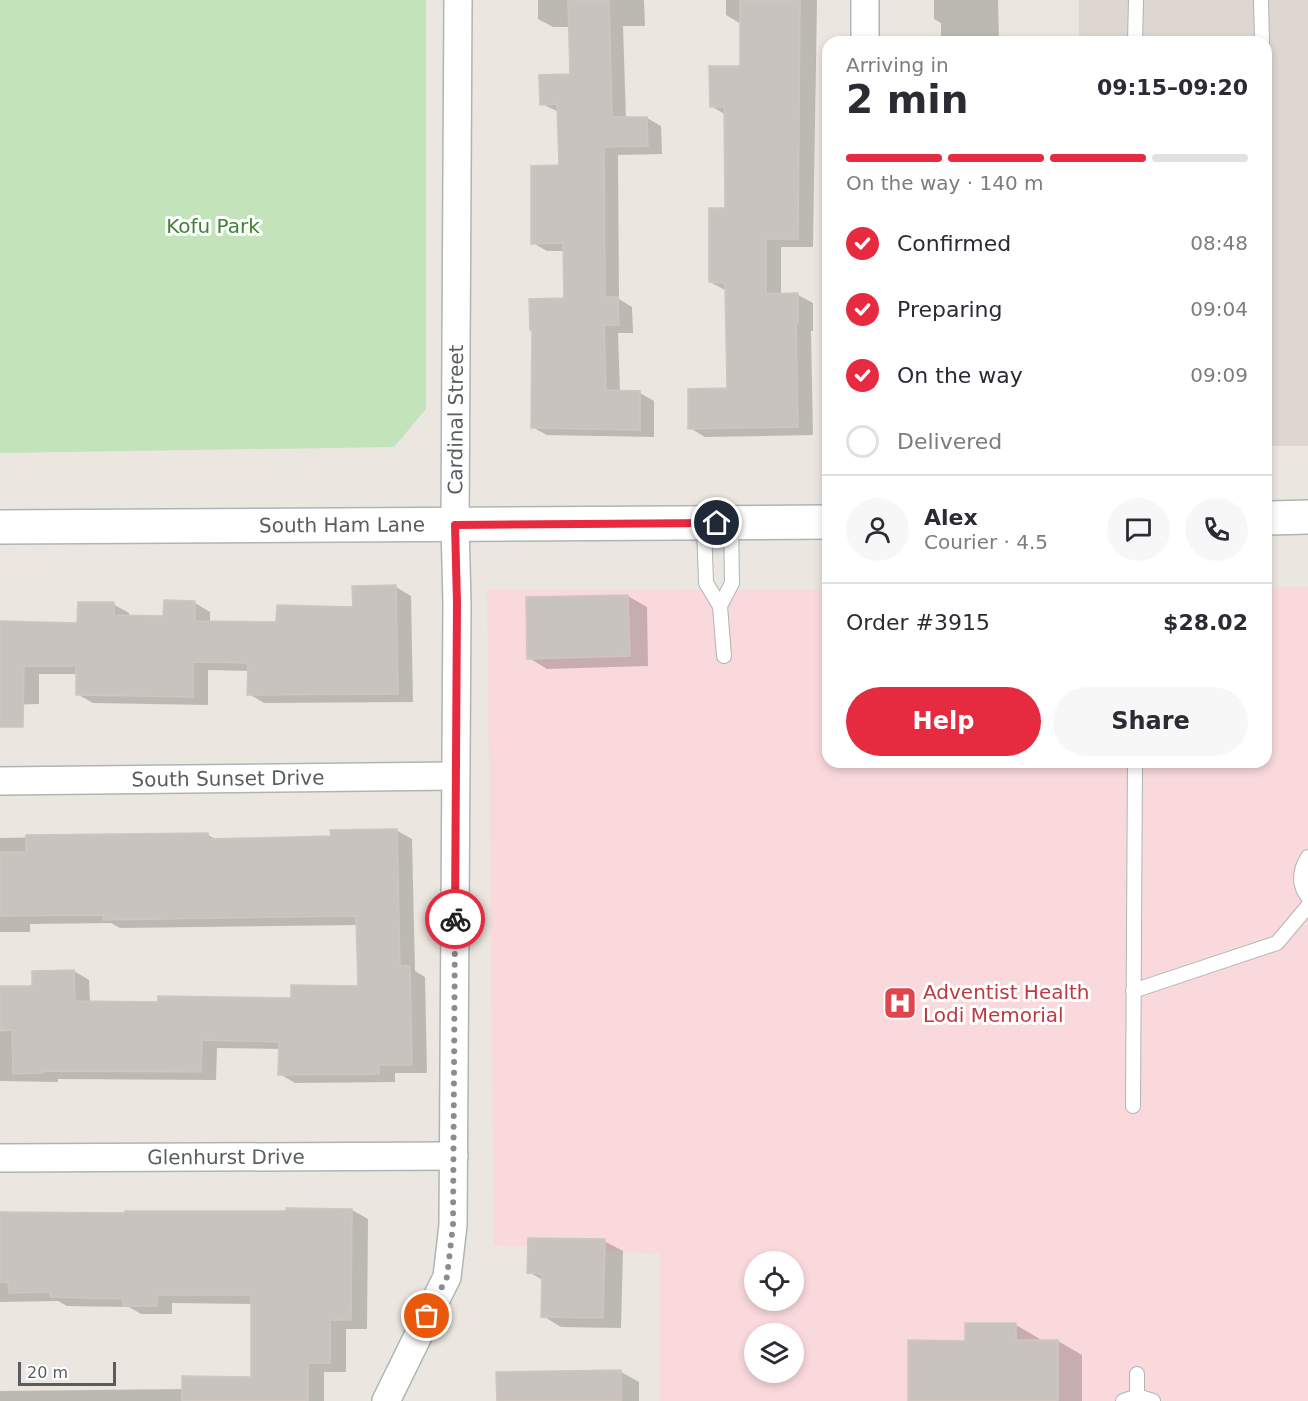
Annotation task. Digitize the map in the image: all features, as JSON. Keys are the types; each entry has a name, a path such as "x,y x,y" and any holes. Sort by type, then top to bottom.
{"main road":[{"path":"1272,518 1308,517"},
{"name":"South Ham Lane","path":"0,527 822,522"}],"street":[{"name":"Cardinal Street","path":"386,1401 447,1277 453,1225 458,0"},
{"path":"865,36 866,0"},
{"name":"South Sunset Drive","path":"0,781 455,776"},
{"name":"Glenhurst Drive","path":"0,1158 454,1156"}],"lane":[{"path":"1136,36 1137,0"},
{"path":"1261,0 1262,36"},
{"path":"717,523 732,583 720,606"},
{"path":"717,523 706,583 720,606 724,656"},
{"path":"1133,1106 1135,768"},
{"path":"1308,857 1302,868 1300,880 1308,897"},
{"path":"1133,991 1277,942 1308,906"},
{"path":"1137,1374 1137,1396"},
{"path":"1123,1401 1137,1396 1153,1401"}],"shaded area":[{"path":"1079,0 1308,0 1308,446 1272,446 1272,36 1079,36"},
{"name":"Adventist Health Lodi Memorial","path":"1272,587 1308,587 1308,1401 660,1401 660,1254 494,1245 487,590 822,589 822,768 1272,768"}],"green space":[{"name":"Kofu Park","path":"0,0 426,0 426,409 394,447 0,453"}],"building":[{"path":"568,0 609,0 612,117 647,117 648,146 604,147 605,297 618,297 619,325 604,325 606,390 640,391 640,430 531,428 532,330 530,330 529,299 564,298 563,243 531,244 531,166 559,165 557,104 540,105 539,75 570,74"},
{"path":"740,0 800,0 798,239 766,239 766,294 798,293 798,323 796,323 798,427 688,429 688,389 727,388 725,283 709,282 709,208 725,208 724,107 710,107 709,66 740,66"},
{"path":"396,585 398,694 247,695 248,663 193,662 193,697 76,695 76,666 24,666 23,727 0,727 0,621 77,623 78,602 114,602 114,615 163,616 164,600 195,601 195,621 276,622 277,605 353,607 352,586"},
{"path":"628,595 630,656 527,659 526,597"},
{"path":"397,829 400,966 410,966 412,1065 379,1065 379,1074 278,1075 279,1042 202,1040 201,1072 43,1071 43,1073 13,1074 12,1030 0,1031 0,986 32,986 32,971 74,970 75,1001 158,1002 158,996 291,998 291,985 358,986 356,916 103,920 103,915 0,916 0,852 26,852 26,835 208,833 208,839 331,836 330,830"},
{"path":"286,1208 352,1209 351,1320 330,1320 330,1363 308,1363 308,1401 182,1401 182,1376 251,1377 251,1295 157,1295 157,1306 123,1306 123,1299 50,1297 50,1292 9,1293 8,1282 0,1282 0,1212 286,1211"},
{"path":"528,1238 605,1239 603,1318 541,1317 542,1274 527,1273"},
{"path":"965,1323 1016,1323 1016,1340 1058,1340 1058,1401 908,1401 908,1340 965,1341"},
{"path":"621,1370 621,1401 497,1401 496,1372"}],"way so far":[{"path":"427,1316 447,1277 453,1225 455,919"}],"place":[{"name":"Adventist Health Lodi Memorial","path":"900,1003"}],"route":[{"path":"455,919 457,603 455,525 717,523"}]}
